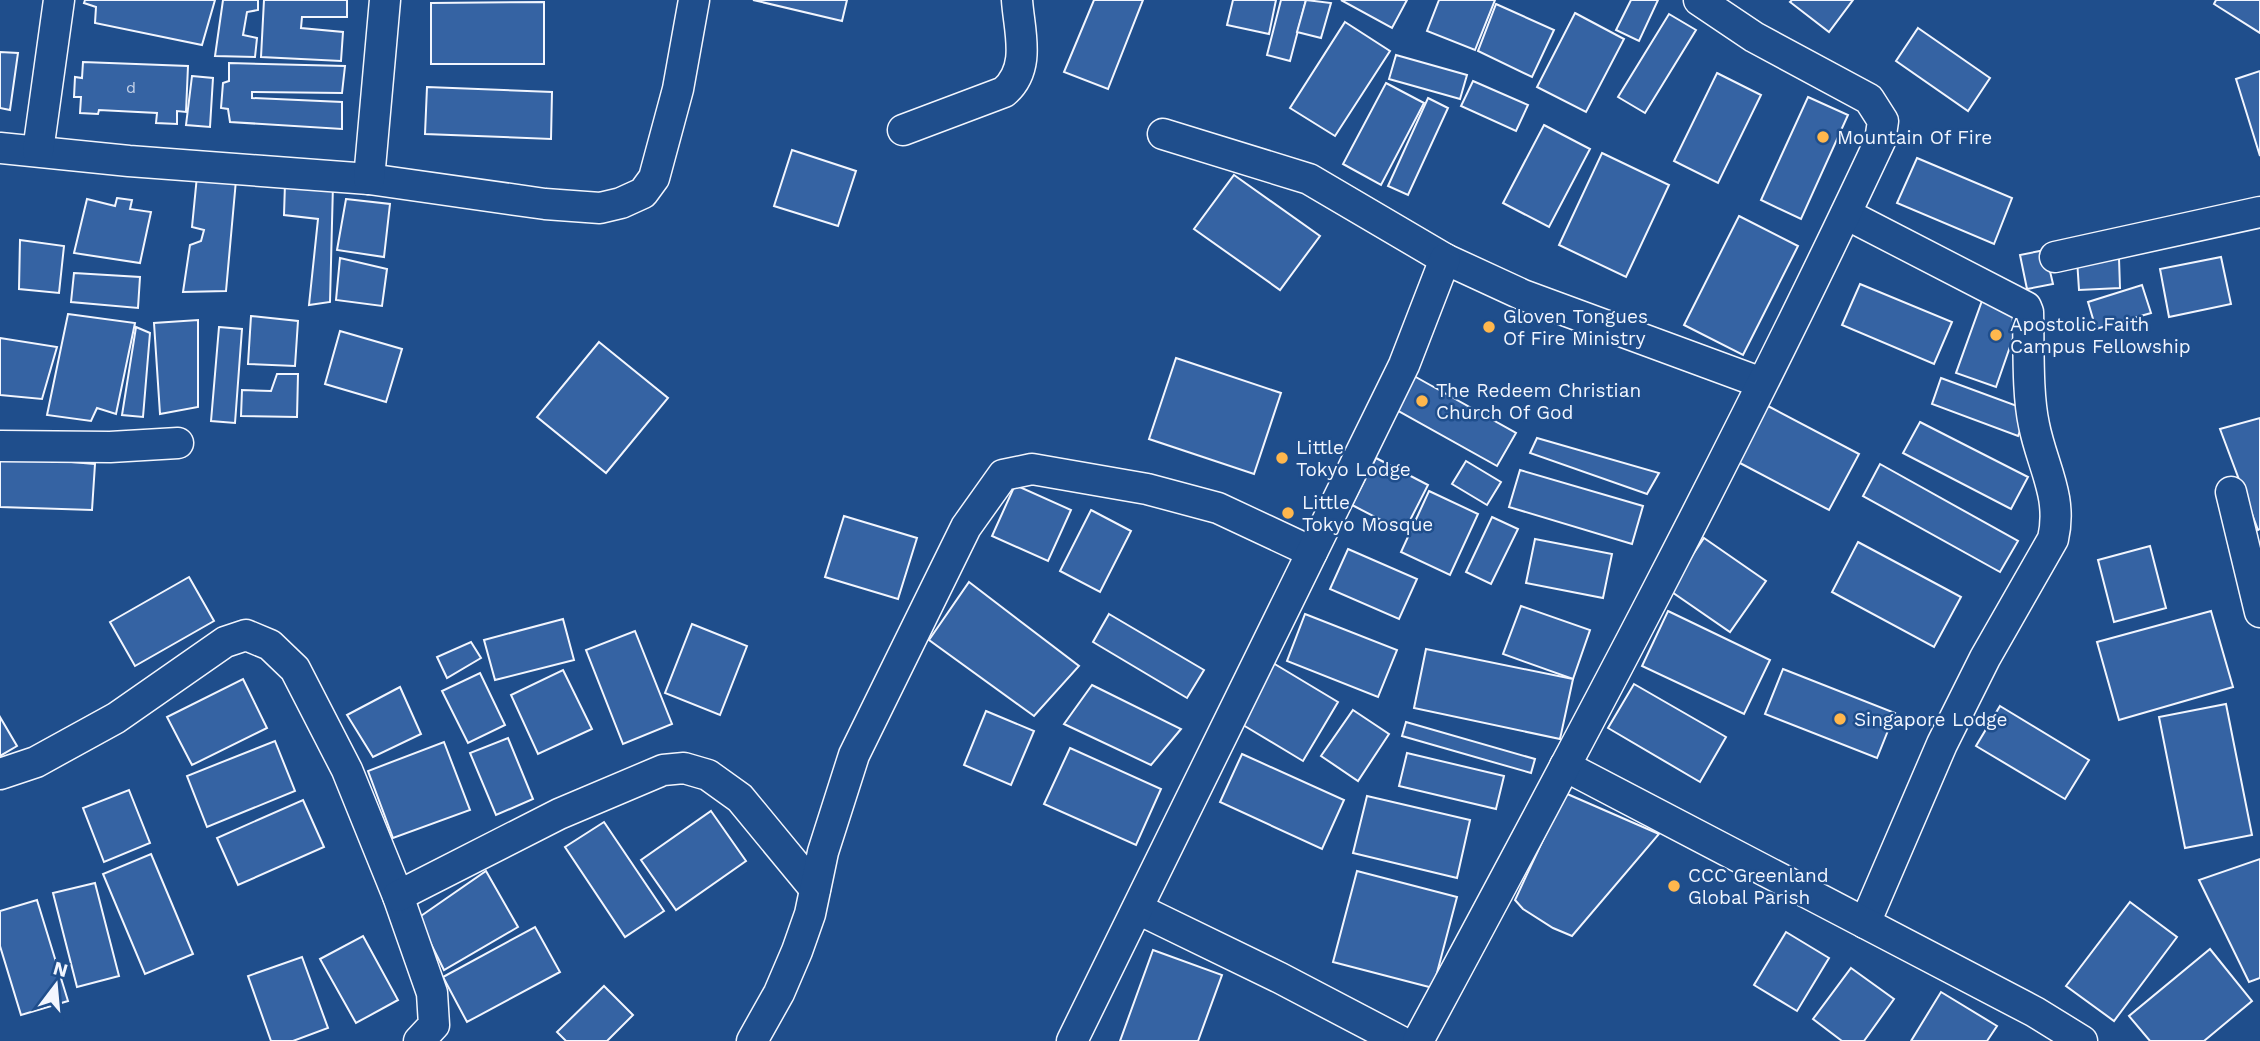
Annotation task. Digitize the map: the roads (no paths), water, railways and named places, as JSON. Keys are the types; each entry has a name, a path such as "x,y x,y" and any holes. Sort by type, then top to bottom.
{"street":[{"path":"38,151 59,0"},
{"path":"369,180 385,0"},
{"path":"0,148 369,180 545,204 600,208 621,203 643,193 654,178 678,89 694,0"},
{"path":"904,130 1004,92 1010,87 1023,50 1017,0"},
{"path":"1418,1041 1565,766 1762,383 1880,141 1883,121 1869,99 1754,37 1699,0"},
{"path":"1163,134 1310,179 1445,259 1522,295 1762,383"},
{"path":"2055,257 2260,212"},
{"path":"1846,214 2026,307 2034,424 2055,496 2057,521 2053,539 1985,658 1942,744 1866,923"},
{"path":"1072,1041 1404,365 1445,259"},
{"path":"0,446 110,447 178,443"},
{"path":"752,1041 779,993 797,951 810,914 823,852 854,755 966,527 1003,475 1032,469 1147,489 1218,508 1312,552"},
{"path":"2231,492 2253,557 2260,612"},
{"path":"0,774 36,762 116,718 225,642 246,635 270,645 295,669 347,770 398,896 432,993 434,1025 419,1041"},
{"path":"1565,766 2035,1012 2082,1041"},
{"path":"398,896 559,814 663,770 684,768 708,775 740,798 815,889"},
{"path":"1138,909 1280,978 1400,1041"}],"place":[{"name":"Mountain Of Fire","path":"1823,137"},
{"name":"Gloven Tongues Of Fire Ministry","path":"1489,327"},
{"name":"Apostolic Faith Campus Fellowship","path":"1996,335"},
{"name":"The Redeem Christian Church Of God","path":"1422,401"},
{"name":"Little Tokyo Lodge","path":"1282,458"},
{"name":"Little Tokyo Mosque","path":"1288,513"},
{"name":"Singapore Lodge","path":"1840,719"},
{"name":"CCC Greenland Global Parish","path":"1674,886"}]}
